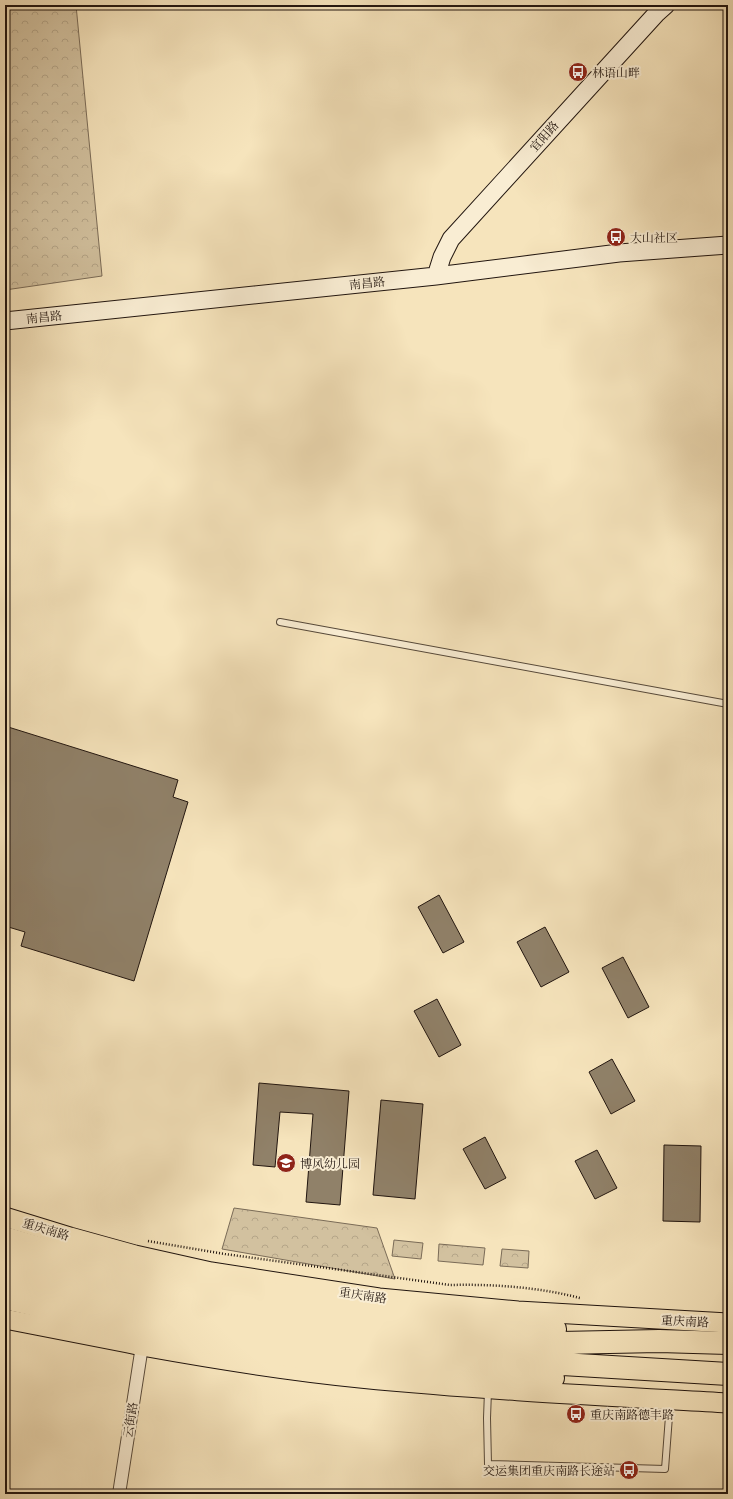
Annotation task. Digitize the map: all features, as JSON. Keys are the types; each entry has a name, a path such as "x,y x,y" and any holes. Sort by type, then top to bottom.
{"highway":[{"path":"5,1238 66,1256 205,1284 426,1317 512,1324 659,1341"},
{"path":"5,1260 32,1268 192,1302 320,1321 409,1332 560,1343 659,1341 728,1343"},
{"path":"5,1280 188,1321 318,1341 408,1352 489,1359 706,1374 728,1374"},
{"path":"5,1298 181,1338 311,1359 454,1375 644,1380 706,1374"}],"main road":[{"name":"宜阳路","path":"436,276 442,257 451,239 651,19 666,5"},
{"name":"南昌路","path":"5,321 436,276 619,253 728,245"},
{"name":"重庆南路","path":"5,1217 135,1255 211,1272 379,1298 518,1311 728,1323"},
{"path":"5,1319 249,1365 359,1378 488,1389 728,1403"}],"street":[{"name":"云街路","path":"119,1494 142,1346"}],"lane":[{"path":"280,622 728,704"},
{"path":"488,1389 488,1464 665,1469 671,1400"}],"path":[{"path":"140,1239 225,1254 442,1284 483,1284 558,1292 587,1300"}],"green space":[{"path":"5,5 76,5 102,276 5,290"},
{"path":"234,1208 377,1228 395,1279 222,1249"},
{"path":"394,1240 423,1243 421,1259 392,1256"},
{"path":"439,1244 485,1248 483,1265 438,1261"},
{"path":"502,1249 529,1251 528,1268 500,1266"}],"building":[{"path":"5,726 178,780 173,797 188,802 134,981 21,946 25,932 5,926"},
{"path":"439,895 464,942 443,953 418,907"},
{"path":"545,927 569,972 541,987 517,942"},
{"path":"623,957 649,1007 628,1018 602,968"},
{"path":"437,999 461,1045 439,1057 414,1011"},
{"path":"612,1059 635,1101 611,1114 589,1072"},
{"path":"259,1083 349,1091 340,1205 306,1202 313,1114 280,1112 275,1167 253,1165"},
{"path":"381,1100 423,1104 415,1199 373,1195"},
{"path":"485,1137 506,1178 485,1189 463,1149"},
{"path":"664,1145 701,1146 700,1222 663,1221"},
{"path":"597,1150 617,1188 595,1199 575,1161"}],"place":[{"name":"林语山畔","path":"578,72"},
{"name":"大山社区","path":"616,237"},
{"name":"博风幼儿园","path":"286,1163"},
{"name":"重庆南路德丰路","path":"576,1414"},
{"name":"交运集团重庆南路长途站","path":"629,1470"}]}
